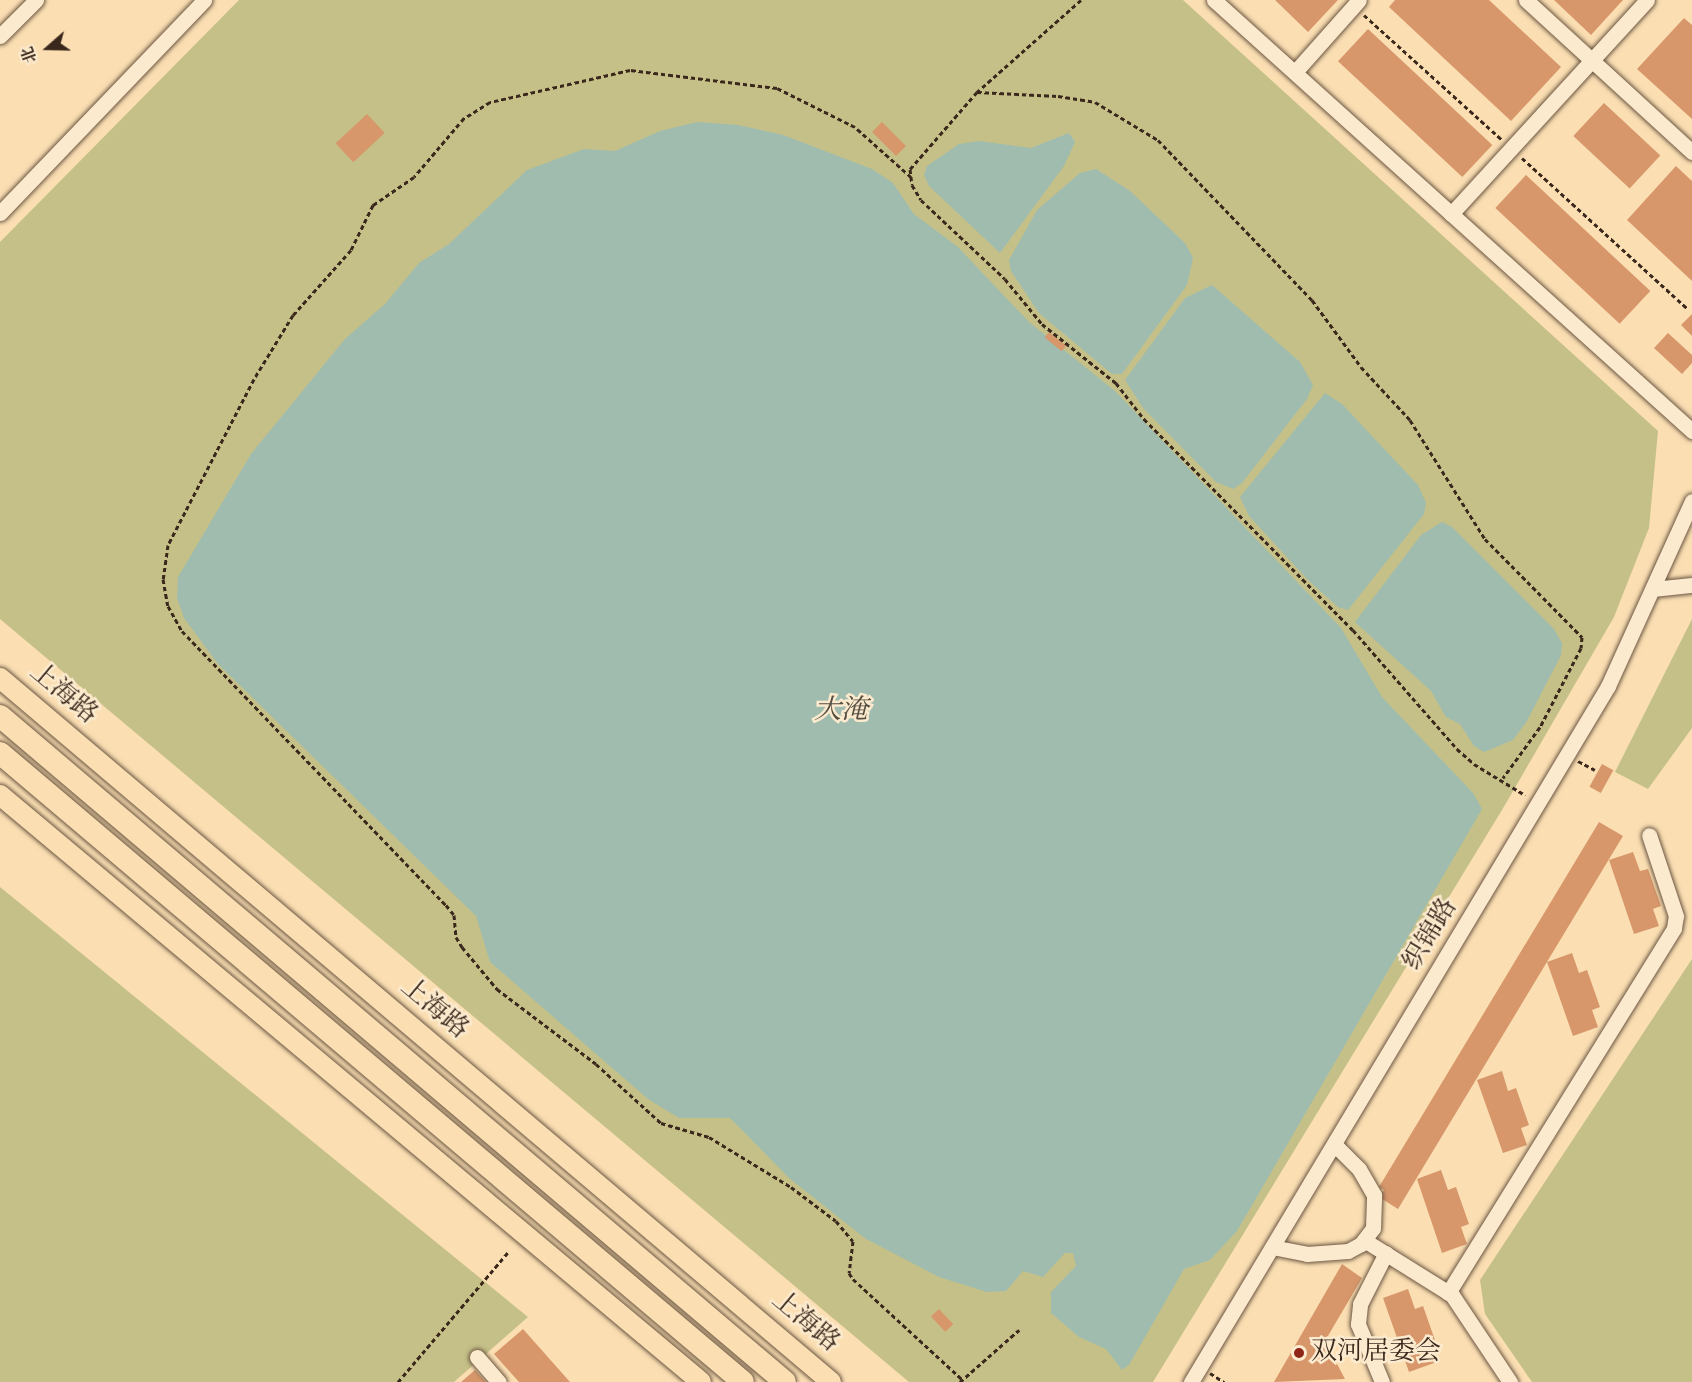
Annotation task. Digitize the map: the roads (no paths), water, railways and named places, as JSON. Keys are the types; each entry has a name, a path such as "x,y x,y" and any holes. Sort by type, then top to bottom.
{"highway":[{"path":"0,716 785,1382"},
{"path":"0,753 743,1382"}],"main road":[{"name":"上海路","path":"0,678 831,1382"},
{"path":"0,795 701,1382"}],"street":[{"path":"0,36 36,0"},
{"path":"0,213 204,0"},
{"path":"1214,0 1692,431"},
{"path":"1295,72 1359,0"},
{"path":"1526,0 1692,152"},
{"path":"1451,214 1647,0"},
{"name":"织锦路","path":"1191,1382 1608,686 1692,501"},
{"path":"1653,589 1692,585"},
{"path":"1448,1293 1674,927 1677,916 1649,835"},
{"path":"1272,1247 1328,1254 1348,1251 1364,1240 1374,1222 1374,1195 1359,1169 1334,1144"},
{"path":"1364,1240 1448,1293 1506,1381"},
{"path":"1382,1382 1358,1324 1360,1304 1386,1253"},
{"path":"477,1357 499,1382"}],"water":[{"name":"大淹","path":"697,122 738,125 783,135 872,169 893,183 914,214 958,247 1029,322 1115,391 1341,628 1382,697 1473,793 1482,809 1237,1231 1210,1260 1184,1269 1129,1365 1122,1370 1106,1349 1079,1337 1051,1313 1051,1292 1076,1266 1073,1253 1065,1253 1043,1277 1023,1271 1006,1291 987,1292 939,1277 866,1239 789,1178 730,1118 679,1118 648,1099 490,962 476,916 218,664 184,618 177,598 178,577 251,454 345,339 385,304 419,263 449,244 527,170 584,149 615,151 660,131"},
{"path":"1069,133 1075,142 1064,166 1000,253 929,186 924,175 927,166 959,144 979,141 1031,148"},
{"path":"1096,169 1130,191 1185,243 1193,258 1187,285 1122,374 1112,374 1039,313 1011,271 1009,260 1037,210 1080,173"},
{"path":"1212,285 1300,362 1313,385 1307,399 1242,483 1233,489 1216,482 1143,408 1125,380 1185,298"},
{"path":"1325,393 1342,404 1418,485 1426,503 1424,514 1348,610 1338,607 1308,580 1249,516 1240,497"},
{"path":"1442,522 1452,527 1554,629 1562,643 1561,655 1527,721 1513,740 1484,752 1474,746 1460,724 1446,717 1431,691 1355,622 1421,535"}],"place":[{"name":"双河居委会","path":"1299,1353"}]}
